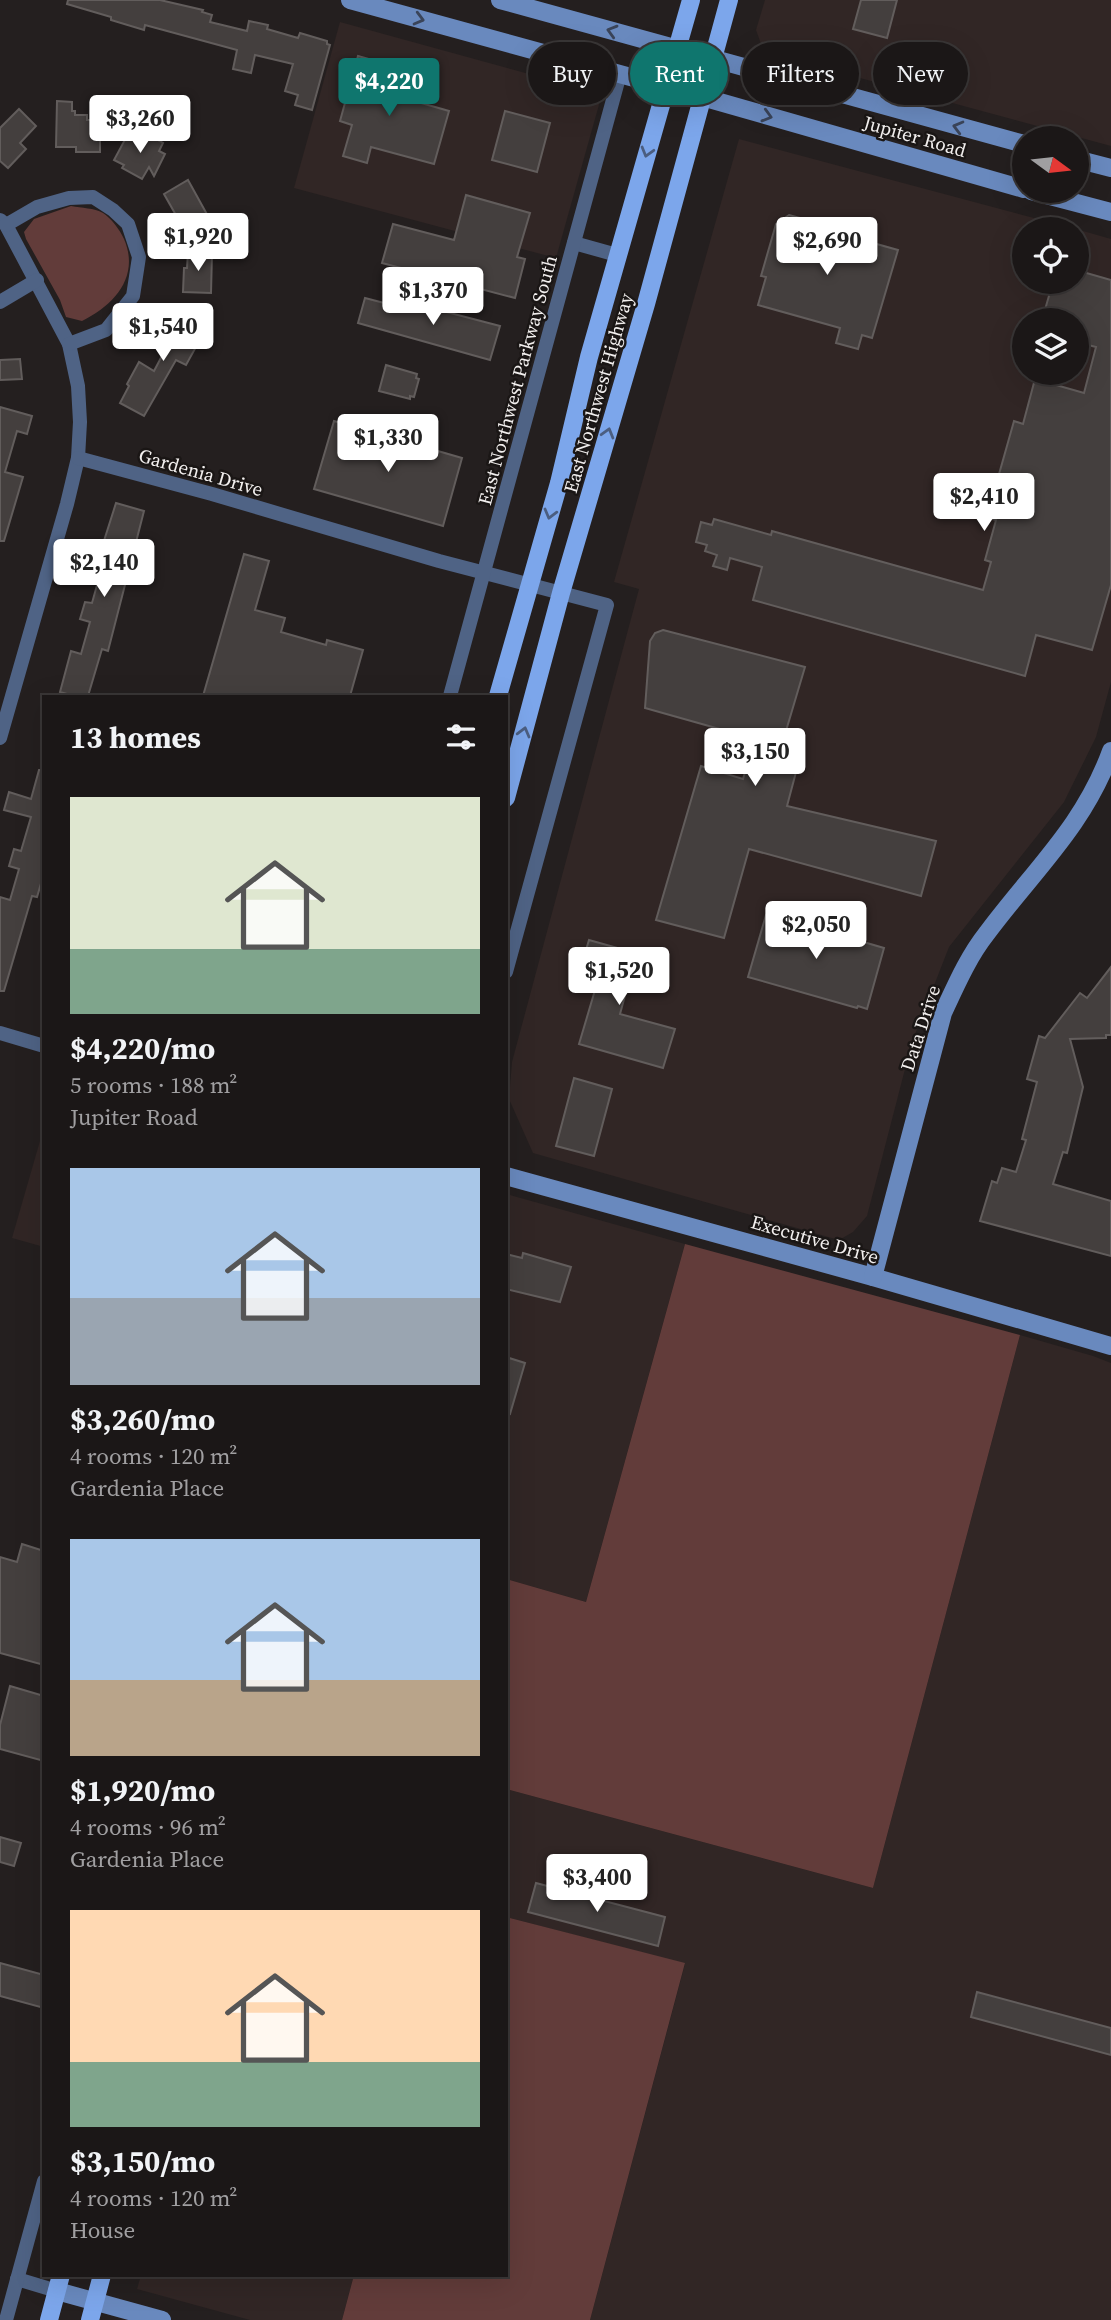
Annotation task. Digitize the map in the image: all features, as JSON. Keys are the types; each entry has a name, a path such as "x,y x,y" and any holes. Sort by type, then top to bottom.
{"main road":[{"name":"Jupiter Road","path":"349,0 630,77"},
{"name":"Jupiter Road","path":"500,0 652,42"},
{"name":"East Northwest Highway","path":"679,42 691,0"},
{"name":"East Northwest Highway","path":"718,42 729,0"},
{"name":"Jupiter Road","path":"728,63 1012,141"},
{"name":"East Northwest Highway","path":"498,695 531,586 617,255 662,105"},
{"name":"East Northwest Highway","path":"508,790 700,105"},
{"name":"Jupiter Road","path":"727,105 1012,186"},
{"path":"1089,162 1111,168"},
{"path":"1084,203 1111,212"},
{"name":"Data Drive","path":"873,1277 943,1013 960,973 986,933 1071,830 1101,778 1111,751"},
{"name":"Executive Drive","path":"510,1175 1111,1346"},
{"path":"90,2320 101,2277"},
{"path":"49,2320 59,2283 95,2301 162,2320"}],"street":[{"name":"East Northwest Parkway South","path":"450,695 620,74"},
{"path":"0,738 78,458 78,386 69,344 37,280 3,222 37,207 69,198 93,197 128,224 139,257 133,296 106,330 69,344"},
{"path":"574,243 617,255"},
{"path":"0,302 37,280"},
{"name":"Gardenia Drive","path":"78,458 484,573 607,605 508,965"},
{"path":"0,1033 42,1045"},
{"path":"6,2320 42,2188"},
{"path":"17,2279 59,2283"}],"shaded area":[{"path":"765,0 1111,0 1111,146 1089,140 1089,126 1037,126 960,105 968,105 968,42 873,42 873,82 859,78 859,42 760,42 756,30"},
{"path":"340,22 528,74 528,105 599,105 556,258 294,188"},
{"path":"739,139 1030,217 1012,217 1012,294 1089,294 1089,233 1111,239 1111,682 1096,737 1064,802 949,947 912,1042 867,1216 853,1232 839,1240 533,1153 509,1099 512,1062 639,589 614,582"},
{"path":"71,206 96,210 106,215 120,232 128,252 129,265 121,288 105,307 82,321 66,317 60,300 24,232 34,219"},
{"path":"42,1134 42,1246 12,1238"},
{"path":"508,1195 685,1244 586,1602 508,1580"},
{"path":"685,1244 1020,1335 873,1888 508,1790 508,1580 586,1602"},
{"path":"1020,1335 1111,1363 1111,2320 590,2320 685,1964 508,1918 508,1790 873,1888"},
{"path":"508,1918 685,1963 590,2320 342,2320 353,2277 508,2277"},
{"path":"140,2277 353,2277 342,2320 250,2320 137,2289"}],"building":[{"path":"68,0 160,0 203,10 202,12 212,15 210,22 247,31 249,21 268,25 267,29 298,38 300,33 327,41 330,45 312,110 295,105 298,95 285,91 293,64 255,55 251,73 233,69 237,50 145,25 144,30 67,4"},
{"path":"861,0 897,0 887,38 853,29"},
{"path":"358,56 390,65 383,92 449,111 434,164 371,147 367,163 343,156 352,125 340,121"},
{"path":"57,101 72,102 75,115 87,115 87,120 95,120 95,127 100,127 100,152 76,152 76,147 56,147"},
{"path":"19,109 36,126 20,143 26,149 8,168 0,161 0,128"},
{"path":"505,111 550,123 537,172 492,160"},
{"path":"128,134 143,142 147,134 163,143 159,151 165,154 154,176 149,167 142,179 122,168 124,165 114,160"},
{"path":"188,180 209,218 181,236 172,220 177,217 164,194"},
{"path":"466,195 530,213 517,257 525,259 515,298 382,263 393,224 454,240"},
{"path":"789,215 843,230 841,234 898,250 872,338 862,335 858,349 836,343 840,328 758,305 766,277 761,276 776,224"},
{"path":"188,252 212,253 211,293 183,292"},
{"path":"1089,274 1111,280 1111,585 1092,650 1036,635 1025,676 753,600 762,567 730,558 727,570 713,566 717,555 705,551 707,545 696,542 701,522 712,525 714,519 771,535 772,531 983,590 991,562 985,560 996,520 989,518 995,499 992,499 1014,421 1023,424 1033,385 1056,385 1084,393 1086,385 1089,385 1096,347 1089,345 1089,308 1045,308 1050,294 1089,294"},
{"path":"365,298 415,311 416,304 500,326 490,360 358,323"},
{"path":"175,310 207,327 186,365 176,360 144,416 120,403 139,362 154,371 174,333 165,328"},
{"path":"20,359 22,379 0,380 0,360"},
{"path":"386,365 417,374 416,378 419,379 414,397 410,396 410,399 379,391"},
{"path":"0,407 32,416 27,434 17,431 5,472 23,477 4,541 0,541"},
{"path":"334,421 462,458 443,526 314,489"},
{"path":"116,503 144,511 108,651 102,649 88,695 70,695 60,692 71,651 81,654 90,622 80,619 85,602 92,603 101,571 95,569"},
{"path":"244,554 269,561 255,610 285,618 281,632 326,645 327,640 363,650 350,695 203,695"},
{"path":"663,630 805,667 780,751 800,757 787,806 936,841 921,896 749,849 724,938 656,920 701,766 743,779 755,739 645,708 650,641 655,633"},
{"path":"39,770 42,770 42,880 37,897 32,896 4,991 0,991 0,897 10,900 19,869 9,866 14,849 21,851 31,817 4,810 9,792 31,799"},
{"path":"810,911 824,915 819,929 884,948 867,1009 748,977 766,915 805,926"},
{"path":"589,940 653,958 649,974 635,970 633,977 630,977 620,1014 675,1029 663,1068 579,1044 598,980 575,973 582,949 586,950"},
{"path":"1111,967 1111,1035 1106,1035 1106,1038 1070,1039 1083,1087 1067,1153 1063,1152 1053,1184 1111,1201 1111,1256 980,1221 992,1181 997,1183 1002,1168 1016,1172 1026,1140 1022,1139 1037,1082 1027,1079 1039,1036 1045,1038 1080,993 1087,998"},
{"path":"574,1078 612,1089 594,1156 556,1146"},
{"path":"523,1253 571,1267 560,1302 508,1289 508,1254 522,1258"},
{"path":"508,1358 525,1363 508,1414"},
{"path":"22,1544 42,1550 42,1664 0,1653 0,1557 17,1562"},
{"path":"10,1686 42,1695 42,1760 0,1749 0,1725"},
{"path":"0,1837 21,1843 14,1866 0,1862"},
{"path":"536,1883 665,1917 658,1946 528,1912"},
{"path":"0,1963 42,1974 42,2007 0,1996"},
{"path":"977,1992 1111,2028 1111,2055 971,2017"}]}
